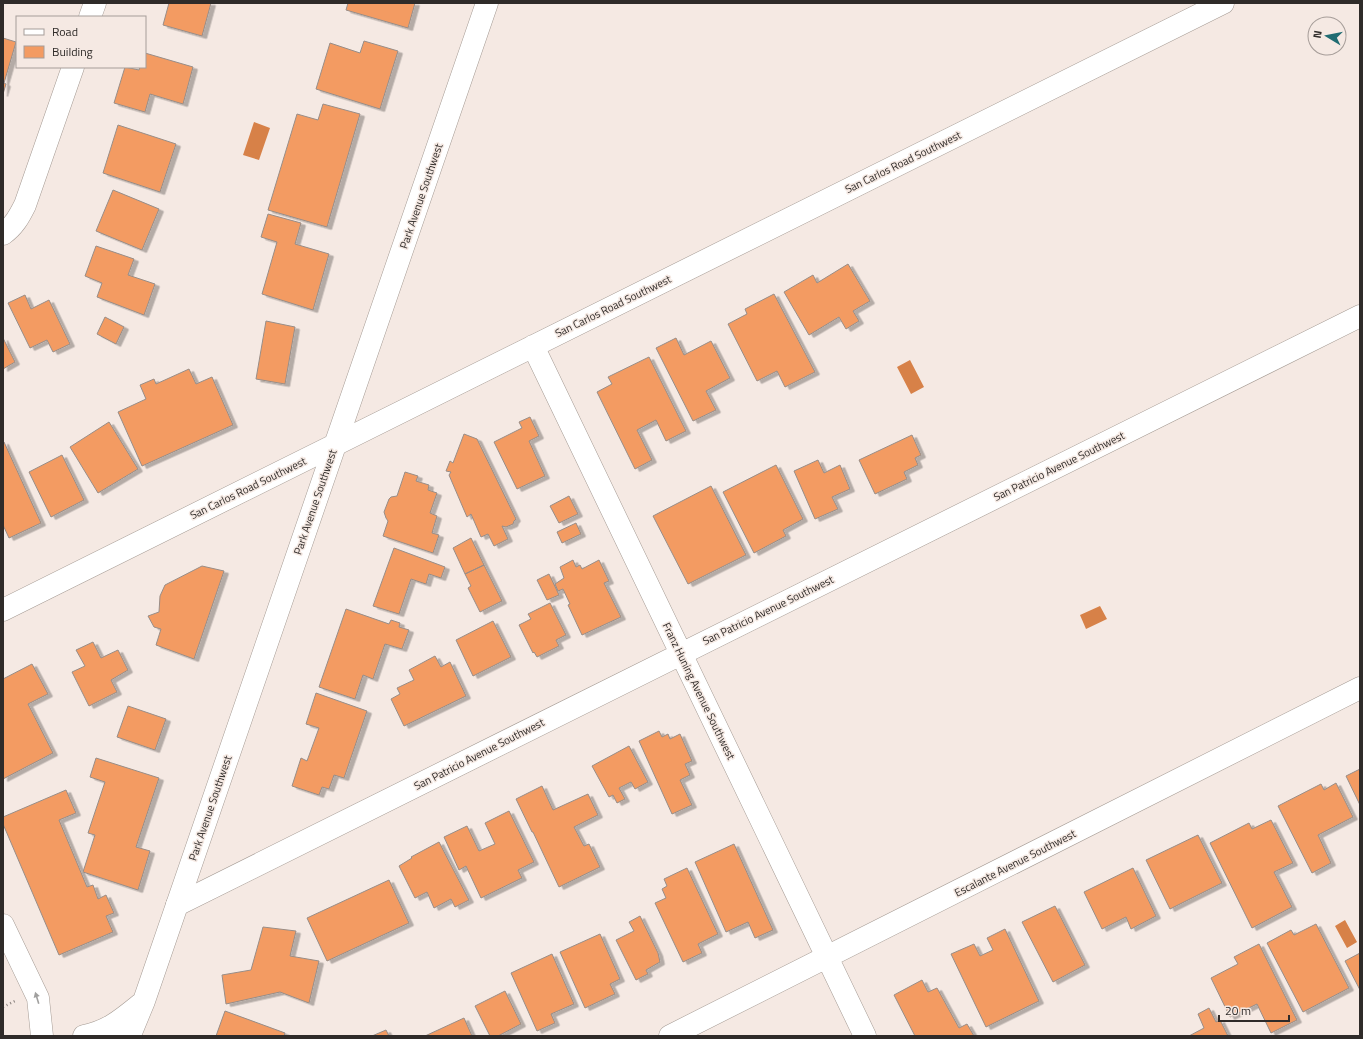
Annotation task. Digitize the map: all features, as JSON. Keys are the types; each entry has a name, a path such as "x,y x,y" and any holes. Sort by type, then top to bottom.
{"street":[{"path":"90,16 95,3"},
{"name":"Park Avenue Southwest","path":"128,1036 144,1001 487,3"},
{"name":"San Carlos Road Southwest","path":"3,610 1223,3"},
{"path":"3,234 11,228 19,218 25,205 73,68"},
{"name":"San Patricio Avenue Southwest","path":"177,905 1360,316"},
{"name":"Franz Huning Avenue Southwest","path":"533,346 865,1036"},
{"name":"Escalante Avenue Southwest","path":"670,1036 828,958 1360,688"},
{"path":"3,925 38,998 42,1036"},
{"path":"84,1036 97,1033 118,1023 144,1001"}],"path":[{"path":"3,1006 21,998"}],"shaded area":[{"path":"254,122 270,128 259,160 243,155"},
{"path":"910,360 924,387 911,394 897,367"},
{"path":"1100,606 1107,619 1086,629 1080,615"},
{"path":"1345,920 1357,942 1347,948 1335,926"}],"building":[{"path":"169,3 211,3 202,36 163,25"},
{"path":"348,3 415,3 408,28 346,10"},
{"path":"3,38 16,42 4,83 6,84 3,94"},
{"path":"364,41 398,51 380,109 316,89 330,43 360,53"},
{"path":"146,53 193,67 183,104 150,94 145,112 114,103 125,68 139,70 140,68 146,68"},
{"path":"323,104 360,114 327,227 268,210 297,114 318,120"},
{"path":"118,125 176,144 160,192 103,173"},
{"path":"113,190 159,209 142,250 96,231"},
{"path":"268,214 301,223 295,244 329,254 313,310 262,294 277,242 261,237"},
{"path":"96,246 134,259 128,275 155,284 144,315 97,297 102,283 85,276"},
{"path":"848,264 870,301 853,311 859,321 846,329 839,317 809,335 784,292 813,275 817,283"},
{"path":"774,294 815,372 785,387 777,371 757,381 728,324 747,314 745,309"},
{"path":"25,295 31,309 49,300 70,344 53,352 47,340 30,348 8,303"},
{"path":"105,317 124,327 116,344 97,334"},
{"path":"266,321 295,327 285,384 256,379"},
{"path":"3,338 15,362 3,369"},
{"path":"676,338 684,355 711,341 730,378 706,391 716,410 693,421 656,348"},
{"path":"649,357 686,431 666,441 656,420 637,430 652,460 635,469 597,392 612,384 608,377"},
{"path":"189,369 196,384 212,377 233,425 142,466 118,412 146,399 140,385 154,379 156,384"},
{"path":"530,417 539,436 529,441 545,476 517,489 494,442 522,428 519,422"},
{"path":"109,422 138,469 98,493 70,447"},
{"path":"464,434 477,439 516,519 513,524 506,527 502,526 508,539 494,546 488,534 481,537 471,514 467,517 449,475 451,472 446,471 450,461 453,463"},
{"path":"912,435 921,455 915,458 918,465 904,472 907,479 875,494 859,460"},
{"path":"3,442 41,523 9,538 3,525"},
{"path":"62,455 84,500 51,517 29,472"},
{"path":"818,460 824,473 840,465 850,489 832,497 838,509 815,519 794,471"},
{"path":"776,465 803,519 783,530 786,536 754,553 723,492"},
{"path":"405,472 418,476 416,481 429,485 428,490 437,493 430,513 437,516 432,533 439,535 433,553 383,536 388,521 384,512 389,499 397,496"},
{"path":"711,486 746,555 688,584 653,516"},
{"path":"569,496 578,514 559,523 550,506"},
{"path":"576,523 581,534 562,543 557,532"},
{"path":"471,538 484,565 465,574 453,548"},
{"path":"394,548 445,567 441,578 429,574 426,584 411,579 399,614 373,606"},
{"path":"573,560 576,567 580,565 582,569 599,560 609,581 604,583 621,617 582,635 568,605 570,604 563,589 558,591 555,584 564,578 560,567"},
{"path":"484,565 502,601 480,612 468,588 471,586 465,574"},
{"path":"202,566 224,571 194,659 156,645 161,629 154,627 148,616 159,612 160,596 165,585"},
{"path":"549,574 559,595 547,600 537,580"},
{"path":"550,603 566,635 556,640 559,646 537,657 534,652 533,653 519,625 531,619 528,614"},
{"path":"346,609 389,624 391,620 400,623 399,627 409,630 402,649 385,644 373,679 363,675 355,699 319,687"},
{"path":"493,621 511,657 473,676 456,640"},
{"path":"93,642 101,658 118,650 128,670 111,680 117,692 89,706 72,672 85,666 76,650"},
{"path":"435,656 441,667 450,662 466,696 404,726 391,699 400,694 397,688 414,680 409,670"},
{"path":"32,664 48,694 28,704 53,753 3,779 3,679"},
{"path":"316,693 367,711 344,778 334,775 329,789 322,787 319,795 292,786 301,758 307,761 319,728 306,724"},
{"path":"128,706 166,719 155,750 117,737"},
{"path":"659,731 662,737 668,734 670,739 680,734 692,761 685,764 690,775 680,780 692,805 672,814 639,741"},
{"path":"629,746 648,782 635,789 631,782 619,788 625,799 617,803 613,795 609,797 592,766"},
{"path":"96,758 159,778 136,847 150,851 138,890 83,872 95,835 88,833 105,782 90,777"},
{"path":"1360,769 1360,805 1346,776"},
{"path":"1336,783 1353,817 1318,835 1331,863 1312,873 1278,806 1321,784 1324,790"},
{"path":"542,786 553,810 588,794 598,815 574,827 584,846 589,844 600,867 559,887 516,799"},
{"path":"66,790 76,813 59,820 87,887 93,885 98,899 106,895 114,913 106,916 113,932 59,955 3,824 3,817"},
{"path":"509,811 534,862 518,870 522,878 481,898 466,866 459,870 444,837 467,826 479,851 495,844 485,823"},
{"path":"1271,820 1293,863 1274,872 1292,907 1252,928 1210,843 1249,823 1252,829"},
{"path":"1198,835 1222,883 1170,909 1146,860"},
{"path":"439,842 469,900 455,907 451,899 434,908 427,892 415,898 399,866 412,858 411,857"},
{"path":"734,844 773,930 755,938 748,922 726,932 695,862"},
{"path":"687,868 718,934 698,944 702,953 683,962 655,903 666,898 662,889 667,886 664,879"},
{"path":"1133,868 1156,916 1131,929 1126,917 1102,929 1084,892"},
{"path":"389,880 409,923 327,961 307,918"},
{"path":"1055,906 1085,965 1053,982 1022,922"},
{"path":"640,916 658,953 660,962 646,970 648,974 636,980 616,940 634,931 629,922"},
{"path":"1316,924 1349,988 1303,1012 1267,943 1291,930 1294,935"},
{"path":"263,927 296,931 290,956 319,961 309,1003 280,992 226,1004 222,975 251,970"},
{"path":"1005,929 1039,1001 986,1027 951,954 974,944 980,956 993,950 987,938"},
{"path":"600,934 620,979 610,984 615,994 585,1008 560,952"},
{"path":"1259,944 1297,1020 1271,1033 1257,1004 1230,1017 1211,978 1238,964 1234,957"},
{"path":"1360,953 1360,990 1345,961"},
{"path":"552,954 574,1004 551,1014 555,1023 537,1031 511,973"},
{"path":"922,980 928,992 937,988 959,1028 967,1024 974,1036 915,1036 894,995"},
{"path":"505,991 521,1024 498,1036 490,1036 475,1006"},
{"path":"1209,1008 1216,1022 1220,1020 1228,1036 1189,1036 1204,1028 1198,1014"},
{"path":"225,1011 285,1033 284,1036 216,1036"},
{"path":"464,1018 472,1036 425,1036"},
{"path":"386,1030 389,1036 372,1036"}]}
